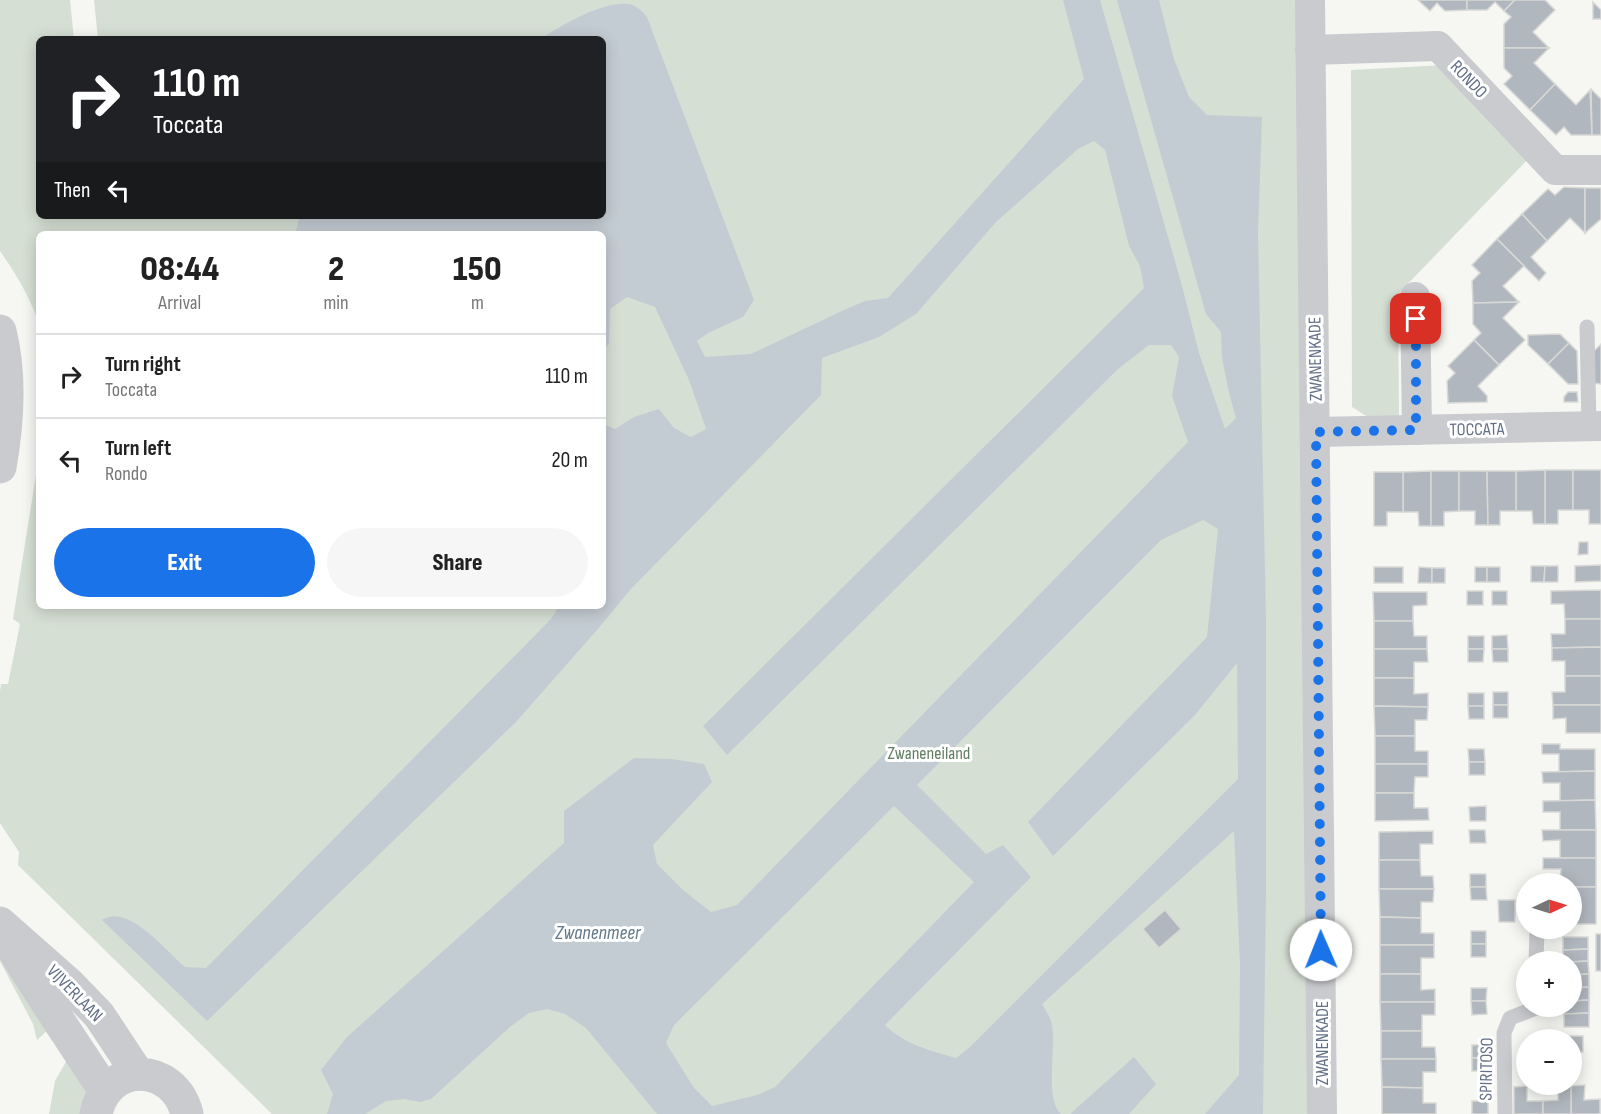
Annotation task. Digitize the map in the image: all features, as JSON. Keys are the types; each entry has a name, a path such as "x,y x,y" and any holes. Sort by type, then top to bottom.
{"street":[{"name":"ZWANENKADE","path":"1310,0 1322,1114"},
{"name":"RONDO","path":"1310,50 1438,46 1555,171 1601,170"},
{"path":"1416,297 1416,430"},
{"path":"0,331 7,360 5,438 0,467"},
{"name":"TOCCATA","path":"1316,432 1595,426"},
{"name":"VIJVERLAAN","path":"0,925 68,983 99,1015 138,1074"},
{"name":"VIJVERLAAN","path":"0,925 43,999 75,1044 100,1102"},
{"path":"100,1102 120,1079 138,1074 149,1074 170,1084 184,1103 187,1114"}],"lane":[{"path":"1587,327 1595,426"},
{"name":"SPIRITOSO","path":"1505,1114 1504,1034 1510,1018 1516,1015"}],"green space":[{"name":"Zwaneneiland","path":"0,0 70,0 74,36 36,36 36,219 606,219 606,36 98,36 94,0 1298,0 1319,1114 272,1114 18,865 19,852 0,823 0,691 1,684 8,684 20,624 13,619 36,475 36,609 606,609 606,231 36,231 36,316 22,286 0,251"},
{"path":"1445,65 1534,153 1398,294 1399,418 1371,419 1352,407 1351,70"},
{"path":"0,951 52,1026 37,1040 33,1024 0,961"},
{"path":"67,1060 87,1087 85,1114 49,1114 55,1081"}],"water":[{"name":"Zwanenmeer","path":"1063,0 1100,0 1181,282 1199,353 1225,429 1236,418 1222,358 1221,332 1206,314 1117,0 1159,0 1174,59 1189,97 1207,115 1262,117 1258,233 1266,620 1263,1114 1205,1114 1239,1075 1240,965 1234,831 1042,1004 1051,1021 1053,1031 1053,1096 1061,1114 657,1114 586,1028 565,1014 547,1009 529,1013 510,1027 431,1099 420,1102 404,1099 386,1101 365,1114 327,1114 333,1094 321,1070 347,1037 564,843 564,811 634,758 672,759 704,764 712,782 653,845 657,864 683,890 711,912 737,905 1188,442 1172,396 1179,357 1171,345 1149,345 1118,369 727,755 703,726 1144,288 1140,266 1129,246 1105,150 1094,141 1078,149 996,222 916,314 879,337 822,358 821,395 630,590 516,722 207,1021 102,920 112,916 135,923 185,967 206,968 551,619 557,609 606,609 606,425 615,429 634,417 659,409 674,428 691,437 706,429 689,380 655,307 627,297 610,309 609,344 606,347 606,231 296,231 299,219 606,219 606,36 546,36 595,10 628,4 639,9 647,17 754,300 743,317 708,333 697,341 705,357 751,354 865,301 888,298 1084,79","holes":["1203,520 1218,529 1207,637 1028,822 1053,856 1195,715 1237,663 1238,779 970,1047 956,1058 918,1046 892,1032 885,1025 1031,877 1003,845 986,854 917,785 1161,540","894,806 974,882 775,1087 757,1095 712,1106 694,1088 666,1043 674,1025"]},
{"path":"1134,1057 1156,1084 1129,1114 1070,1114"}],"building":[{"path":"1418,0 1467,0 1467,10 1445,11 1437,3 1430,11"},
{"path":"1467,0 1515,0 1504,11 1495,2 1487,10 1467,10"},
{"path":"1515,0 1545,0 1555,10 1533,32 1549,48 1504,48 1504,24 1511,17 1504,11"},
{"path":"1593,2 1601,10 1601,19 1593,19"},
{"path":"1504,48 1549,48 1534,63 1555,84 1530,110 1504,84 1512,76 1504,68"},
{"path":"1555,84 1576,105 1590,90 1592,135 1571,135 1564,127 1556,135 1530,110"},
{"path":"1591,89 1601,99 1601,135 1592,135"},
{"path":"1564,187 1585,188 1585,233 1570,218 1547,241 1522,214 1548,189 1555,195"},
{"path":"1585,188 1601,188 1601,219 1585,233"},
{"path":"1522,214 1547,241 1531,257 1546,273 1539,281 1497,239"},
{"path":"1497,239 1524,266 1503,286 1519,302 1473,303 1472,281 1480,273 1472,265"},
{"path":"1519,302 1503,318 1525,340 1499,365 1474,340 1481,333 1473,324 1473,303"},
{"path":"1560,334 1569,343 1548,364 1528,345 1528,335"},
{"path":"1474,340 1499,365 1478,386 1487,396 1487,402 1448,403 1447,381 1455,373 1448,366"},
{"path":"1569,343 1577,351 1578,384 1568,384 1548,364"},
{"path":"1601,344 1601,384 1593,383 1593,352"},
{"path":"1568,392 1577,392 1578,402 1564,402 1564,397"},
{"path":"1545,470 1573,470 1573,510 1558,510 1558,524 1545,524"},
{"path":"1545,470 1545,524 1533,524 1532,511 1516,511 1516,471"},
{"path":"1573,470 1601,470 1601,524 1589,524 1589,510 1573,510"},
{"path":"1431,471 1431,526 1419,526 1418,512 1403,512 1403,472"},
{"path":"1431,471 1459,471 1459,511 1444,512 1444,526 1431,526"},
{"path":"1459,471 1487,471 1488,525 1475,525 1475,511 1459,511"},
{"path":"1487,471 1516,471 1516,511 1500,511 1500,525 1488,525"},
{"path":"1374,472 1403,472 1403,512 1387,512 1387,526 1374,526"},
{"path":"1579,542 1588,542 1588,554 1578,555"},
{"path":"1601,565 1601,581 1575,582 1575,566"},
{"path":"1531,566 1545,566 1544,582 1531,582"},
{"path":"1545,566 1558,566 1558,582 1544,582"},
{"path":"1374,567 1403,567 1403,583 1374,583"},
{"path":"1419,567 1432,568 1432,583 1418,583"},
{"path":"1475,567 1487,567 1487,582 1475,582"},
{"path":"1487,567 1500,567 1500,582 1487,582"},
{"path":"1432,568 1445,568 1445,583 1432,583"},
{"path":"1601,590 1601,619 1565,619 1564,604 1551,604 1551,591"},
{"path":"1467,591 1483,591 1483,605 1467,605"},
{"path":"1492,591 1507,591 1507,605 1492,605"},
{"path":"1373,592 1427,592 1427,605 1413,606 1413,621 1374,621"},
{"path":"1565,619 1601,619 1601,647 1552,648 1551,634 1565,634"},
{"path":"1374,621 1413,621 1414,636 1427,636 1427,649 1374,649"},
{"path":"1507,635 1508,649 1492,649 1492,636"},
{"path":"1468,636 1484,636 1484,649 1468,649"},
{"path":"1601,647 1601,676 1565,676 1565,661 1552,661 1552,648"},
{"path":"1374,649 1427,649 1428,662 1414,662 1414,678 1374,678"},
{"path":"1468,649 1484,649 1483,662 1468,662"},
{"path":"1492,649 1508,649 1508,662 1493,662"},
{"path":"1565,676 1601,676 1601,705 1553,705 1552,692 1565,692"},
{"path":"1374,678 1414,678 1414,694 1428,693 1428,707 1374,706"},
{"path":"1493,692 1508,692 1508,705 1493,705"},
{"path":"1468,693 1484,693 1484,706 1468,706"},
{"path":"1493,705 1508,705 1508,718 1493,718"},
{"path":"1553,705 1601,705 1601,733 1566,733 1566,718 1553,719"},
{"path":"1374,706 1428,707 1427,720 1415,720 1415,736 1375,736"},
{"path":"1468,706 1484,706 1484,719 1469,719"},
{"path":"1375,736 1415,736 1415,751 1428,751 1428,764 1375,764"},
{"path":"1542,744 1560,744 1560,749 1595,749 1595,771 1559,772 1559,754 1542,754"},
{"path":"1468,749 1484,749 1485,762 1469,762"},
{"path":"1469,762 1485,762 1485,775 1469,775"},
{"path":"1375,764 1428,764 1428,777 1415,777 1414,793 1375,793"},
{"path":"1595,771 1595,800 1560,801 1560,783 1543,783 1542,772"},
{"path":"1375,793 1414,793 1414,808 1428,808 1429,820 1375,821"},
{"path":"1595,800 1596,830 1560,830 1560,812 1543,812 1543,801"},
{"path":"1486,806 1486,821 1470,821 1469,807"},
{"path":"1469,830 1485,830 1486,843 1470,843"},
{"path":"1542,830 1596,830 1596,858 1560,858 1560,840 1543,841"},
{"path":"1433,831 1433,844 1420,844 1420,860 1379,860 1379,832"},
{"path":"1543,858 1596,858 1596,887 1582,887 1582,873 1561,873 1561,869 1543,869"},
{"path":"1379,860 1420,860 1421,876 1433,876 1434,889 1379,889"},
{"path":"1470,874 1486,874 1486,887 1470,887"},
{"path":"1470,887 1486,887 1487,900 1471,900"},
{"path":"1582,887 1596,887 1596,924 1582,924"},
{"path":"1379,889 1434,889 1433,902 1421,902 1421,918 1380,917"},
{"path":"1498,900 1515,900 1515,922 1499,922"},
{"path":"1165,910 1181,929 1159,948 1143,929"},
{"path":"1380,917 1421,918 1421,933 1434,933 1434,945 1380,945"},
{"path":"1471,931 1486,931 1486,944 1471,944"},
{"path":"1596,934 1601,934 1601,971 1596,971"},
{"path":"1588,937 1588,949 1563,950 1563,939"},
{"path":"1471,944 1486,944 1486,957 1471,957"},
{"path":"1380,945 1434,945 1434,958 1421,958 1421,974 1380,974"},
{"path":"1588,949 1588,961 1582,961 1582,951 1563,950"},
{"path":"1582,961 1588,961 1589,974 1582,974"},
{"path":"1380,974 1421,974 1421,990 1435,989 1435,1002 1380,1002"},
{"path":"1582,974 1589,974 1589,987 1582,987"},
{"path":"1582,987 1589,987 1589,1000 1582,1000"},
{"path":"1471,988 1487,988 1486,1001 1471,1001"},
{"path":"1582,1000 1589,1000 1589,1013 1582,1013"},
{"path":"1471,1001 1486,1001 1487,1014 1472,1015"},
{"path":"1380,1002 1435,1002 1435,1015 1422,1015 1422,1031 1381,1031"},
{"path":"1582,1013 1589,1013 1589,1027 1564,1027 1564,1017 1582,1017"},
{"path":"1381,1031 1422,1031 1422,1047 1435,1047 1436,1059 1381,1059"},
{"path":"1472,1045 1487,1045 1487,1058 1472,1058"},
{"path":"1472,1058 1487,1058 1487,1071 1472,1071"},
{"path":"1381,1059 1436,1059 1436,1072 1423,1072 1423,1088 1382,1087"},
{"path":"1582,1085 1585,1085 1584,1100 1600,1099 1600,1114 1571,1114 1571,1095 1582,1095"},
{"path":"1382,1087 1423,1088 1423,1103 1436,1103 1436,1114 1382,1114"},
{"path":"1514,1087 1516,1087 1516,1095 1527,1095 1527,1101 1543,1101 1543,1114 1514,1114"},
{"path":"1558,1095 1571,1095 1571,1114 1543,1114 1543,1101 1558,1100"},
{"path":"1472,1101 1488,1101 1488,1114 1472,1114"}],"route":[{"path":"1321,950 1316,432 1416,430 1416,319"}]}
